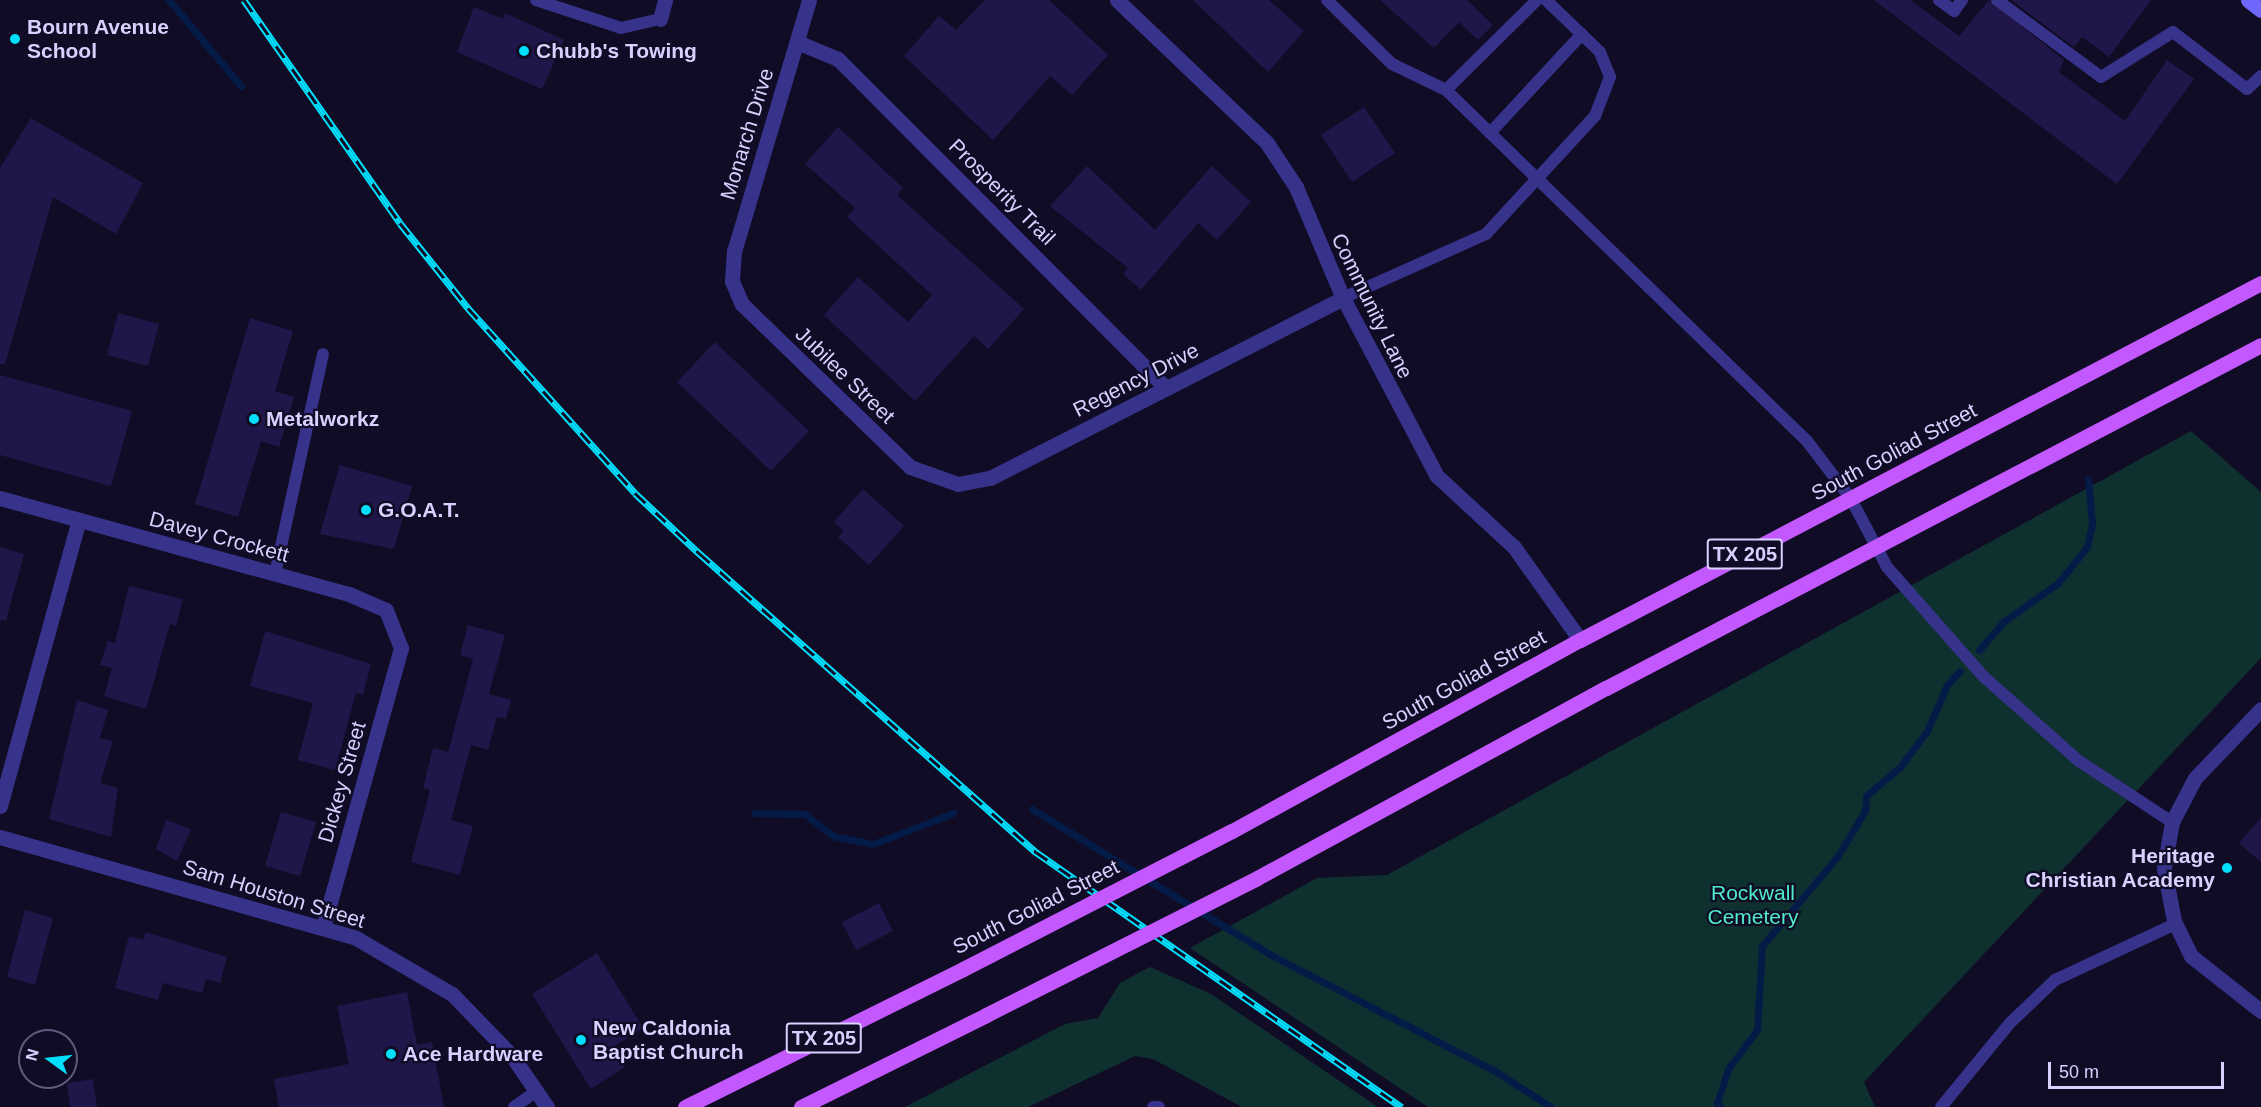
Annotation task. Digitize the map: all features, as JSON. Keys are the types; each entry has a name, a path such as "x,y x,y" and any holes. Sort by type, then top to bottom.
{"main road":[{"name":"South Goliad Street","path":"685,1107 963,969 1232,831 1580,640 2261,283"},
{"name":"TX 205","path":"801,1107 1257,878 1875,547 2261,345"}],"street":[{"path":"660,20 665,0"},
{"name":"Monarch Drive","path":"732,281 734,251 809,0"},
{"name":"Community Lane","path":"1117,0 1267,143 1296,187 1343,298 1404,422 1437,476 1514,547 1580,640"},
{"path":"2248,0 2261,10"},
{"name":"Prosperity Trail","path":"797,42 838,59 1166,388"},
{"name":"Jubilee Street","path":"732,281 742,304 910,467 944,482"},
{"name":"Regency Drive","path":"944,482 990,478 1343,298"},
{"name":"Davey Crockett","path":"0,498 275,574 386,610 401,648"},
{"path":"0,806 79,520"},
{"name":"Dickey Street","path":"323,927 401,648"},
{"path":"2261,709 2195,778 2172,822 2164,868 2175,924 2191,956 2261,1011"},
{"name":"Sam Houston Street","path":"0,837 323,927 382,951 452,994 512,1056 547,1107"}],"lane":[{"path":"536,0 621,28 660,20"},
{"path":"1327,0 1392,64 1446,90 1807,441 1851,499 1875,547 1945,639 1984,677 2079,761 2172,822"},
{"path":"1446,90 1537,0"},
{"path":"1343,298 1486,234 1539,179 1594,116 1610,77 1600,52 1546,0"},
{"path":"1939,0 1954,11 1962,0"},
{"path":"1997,0 2101,77 2173,32 2247,89 2261,76"},
{"path":"1490,133 1582,34"},
{"path":"275,574 323,354"},
{"path":"1941,1107 2010,1023 2055,980 2175,924"},
{"path":"513,1107 537,1091"},
{"path":"1153,1107 1160,1107"}],"green space":[{"name":"Rockwall Cemetery","path":"2191,431 2261,492 2261,658 1864,1082 1875,1107 1428,1107 1190,948 1317,878 1387,875"},
{"path":"1150,967 1211,994 1378,1107 1242,1107 1153,1059 1135,1056 1028,1107 905,1107 1065,1024 1098,1018 1120,983"}],"building":[{"path":"985,0 1049,0 1108,55 1072,95 1050,76 993,140 904,56 939,16 956,30"},
{"path":"1193,0 1269,0 1304,31 1268,72"},
{"path":"1380,0 1467,0 1493,25 1478,40 1459,22 1434,48"},
{"path":"1874,0 1910,0 1959,36 1989,0 2064,60 2059,72 2125,121 2167,60 2194,79 2117,184"},
{"path":"2011,0 2151,0 2109,57 2082,37 2074,47"},
{"name":"Chubb's Towing","path":"474,7 503,19 505,13 564,40 542,89 457,52"},
{"path":"1364,107 1395,153 1352,182 1321,135"},
{"path":"31,118 143,183 116,234 53,197 5,364 0,364 0,168"},
{"path":"838,127 903,188 897,195 1024,309 988,349 974,336 915,401 824,315 858,277 908,322 932,295 847,217 855,208 805,164"},
{"path":"1087,166 1155,230 1212,166 1251,202 1217,240 1198,223 1141,290 1123,274 1128,268 1050,206"},
{"path":"118,313 159,324 148,366 107,355"},
{"name":"Metalworkz","path":"250,318 293,331 275,391 294,397 279,447 261,441 238,517 195,504"},
{"path":"715,342 809,431 771,471 677,382"},
{"path":"0,375 132,411 111,486 0,455"},
{"name":"G.O.A.T.","path":"340,465 412,486 394,549 320,534"},
{"path":"863,489 904,526 869,565 838,537 844,531 834,522"},
{"path":"0,547 24,554 6,621 0,620"},
{"path":"129,586 183,599 176,626 170,624 146,709 104,696 112,668 100,665 108,641 115,643"},
{"path":"468,625 505,635 489,694 511,700 506,719 497,717 488,750 471,745 451,820 473,826 460,875 411,862 430,790 423,788 433,748 448,752 473,659 460,655"},
{"path":"265,631 371,664 363,695 356,693 335,770 298,760 313,703 250,686"},
{"path":"77,700 108,710 100,738 113,741 100,783 118,788 111,837 49,819"},
{"path":"281,812 316,822 300,876 265,866"},
{"path":"2261,818 2261,862 2239,843"},
{"path":"166,820 191,829 177,861 156,849"},
{"path":"879,903 893,931 856,950 842,922"},
{"path":"25,910 53,918 35,985 7,977"},
{"path":"146,932 227,957 220,983 206,979 202,993 163,983 158,1000 115,988 129,936 143,940"},
{"path":"597,953 643,1028 613,1047 625,1067 591,1089 532,994"},
{"name":"Ace Hardware","path":"407,992 417,1045 432,1042 444,1107 279,1107 274,1079 349,1064 337,1006"},
{"path":"93,1079 97,1107 70,1107 68,1089 78,1089 78,1081"}],"waterway":[{"path":"169,0 241,86"},
{"path":"1979,650 2003,622 2058,583 2087,547 2092,523 2088,479"},
{"path":"1721,1107 1717,1103 1728,1069 1757,1030 1762,946 1837,857 1865,811 1866,796 1900,767 1927,731 1947,685 1960,671"},
{"path":"1032,809 1273,956 1495,1071 1551,1107"},
{"path":"755,813 805,814 833,836 873,844 953,813"}],"railway":[{"path":"244,0 400,223 468,308 635,493 699,553 1036,852 1402,1107"}],"place":[{"name":"Bourn Avenue School","path":"15,39"},
{"name":"Chubb's Towing","path":"524,51"},
{"name":"Metalworkz","path":"254,419"},
{"name":"G.O.A.T.","path":"366,510"},
{"name":"Heritage Christian Academy","path":"2227,868"},
{"name":"New Caldonia Baptist Church","path":"581,1040"},
{"name":"Ace Hardware","path":"391,1054"}]}
